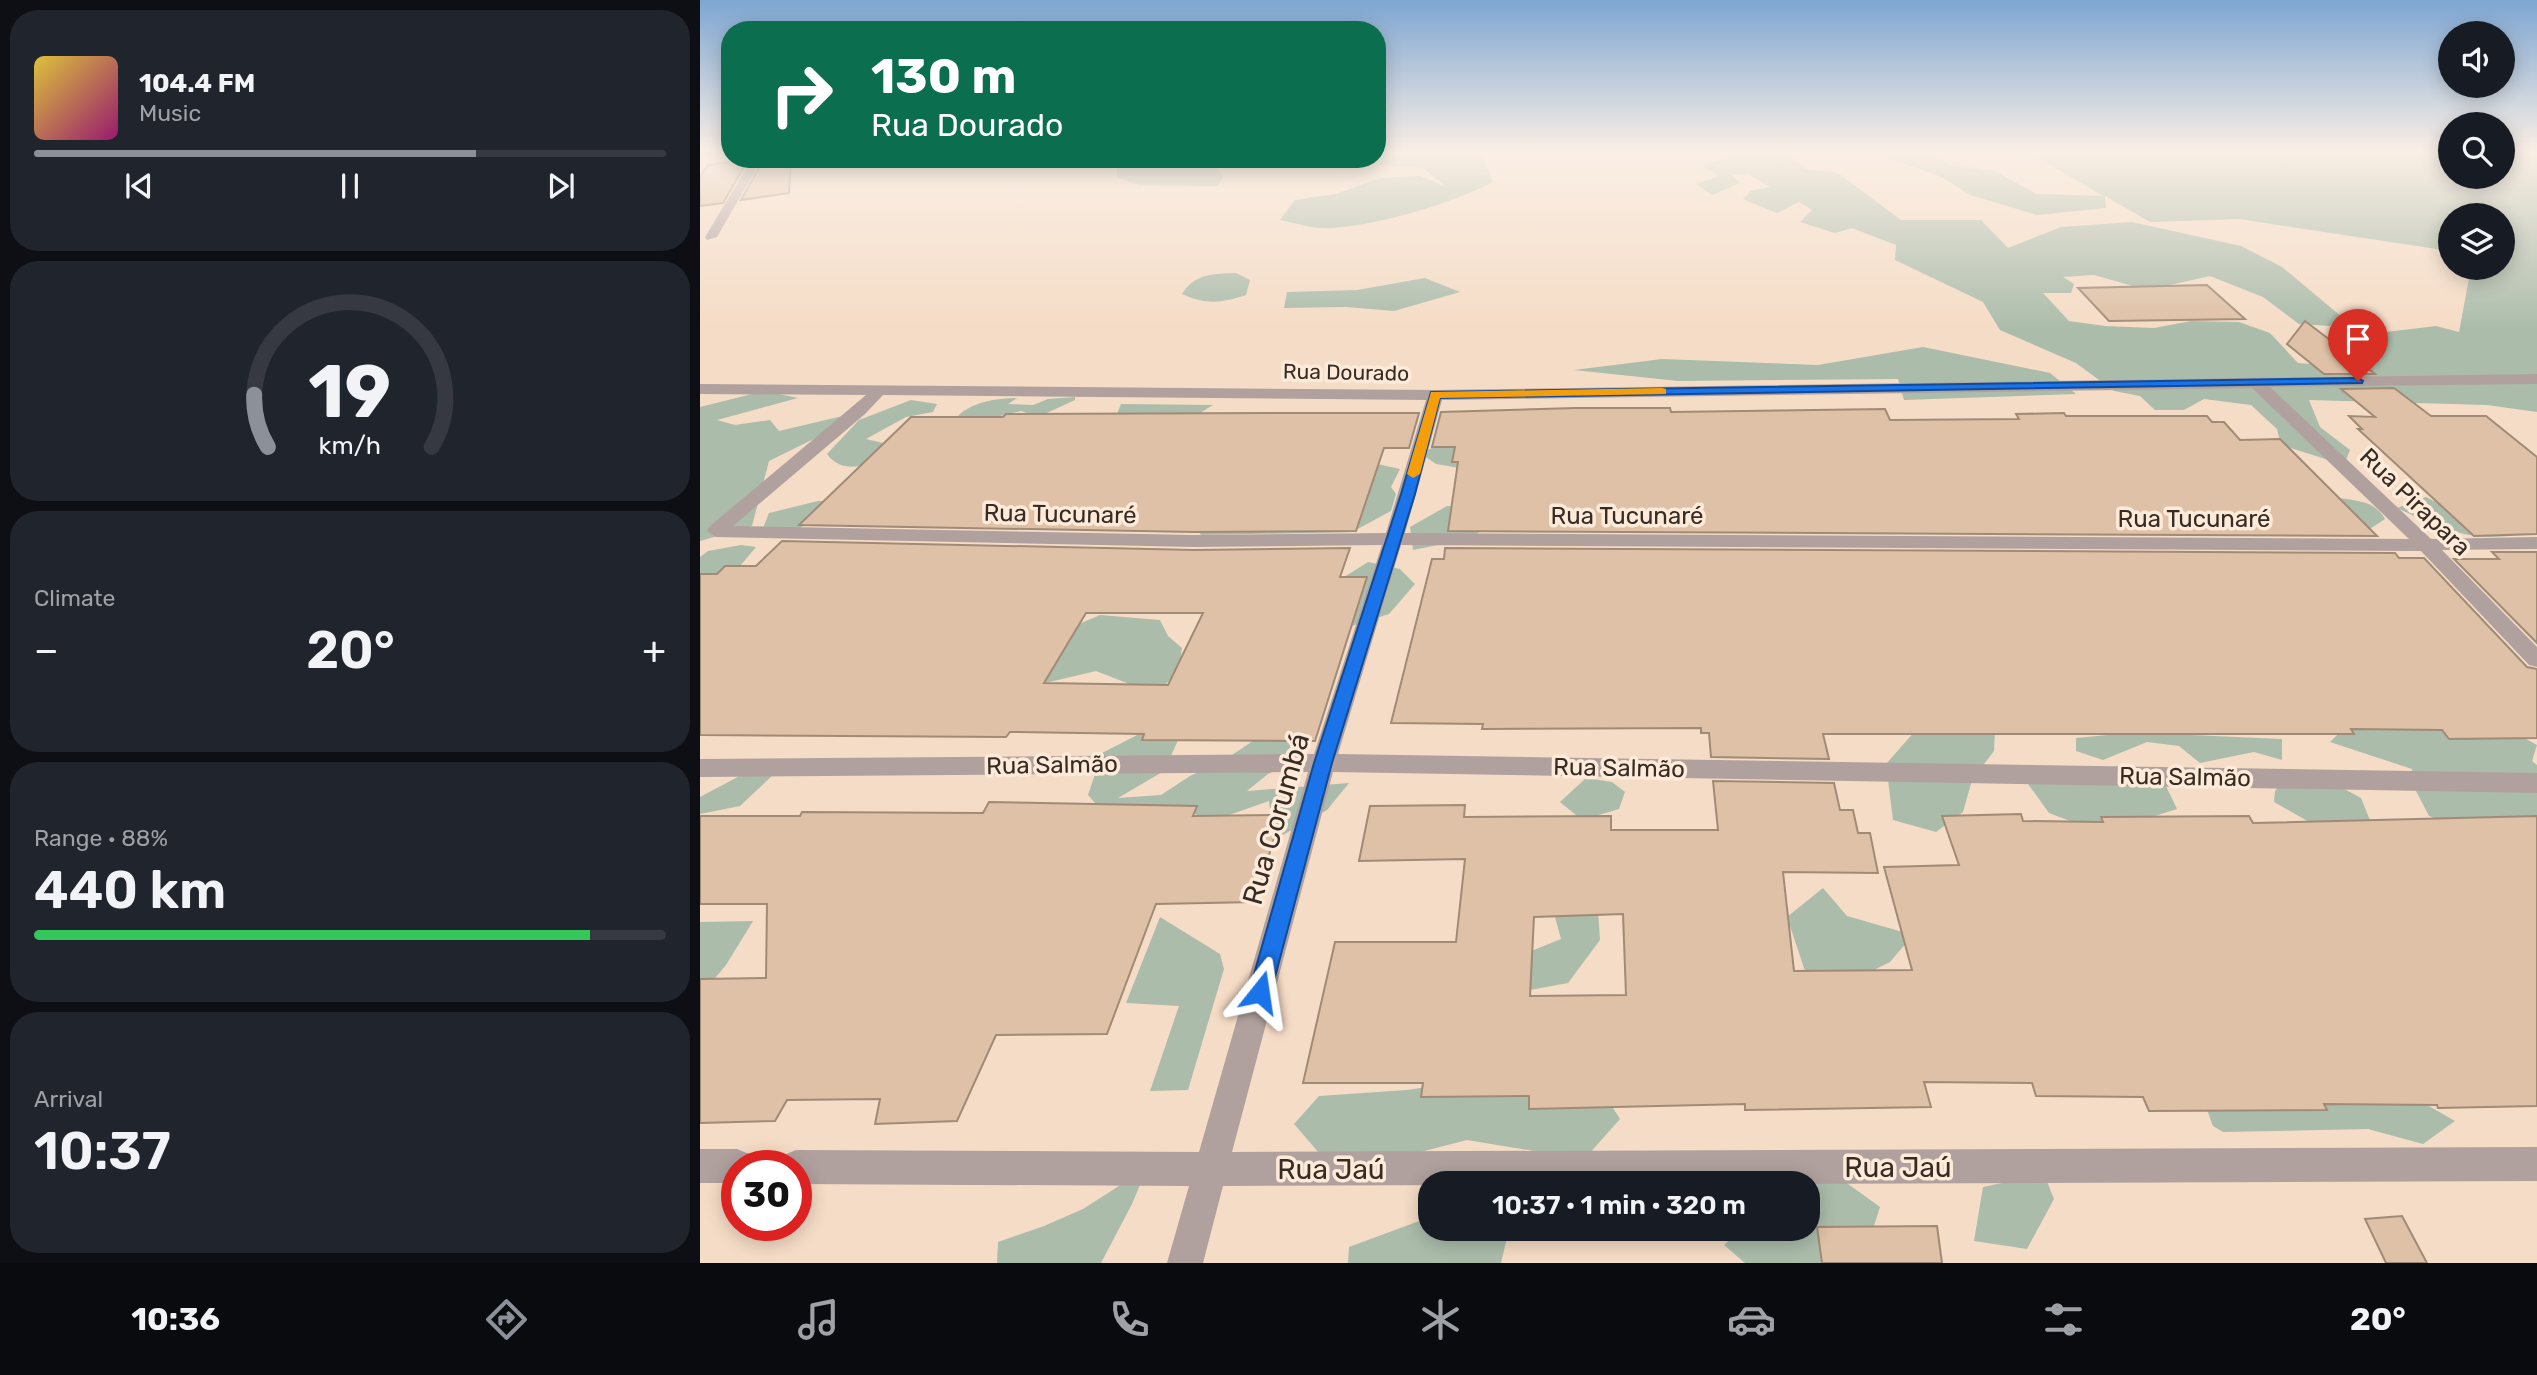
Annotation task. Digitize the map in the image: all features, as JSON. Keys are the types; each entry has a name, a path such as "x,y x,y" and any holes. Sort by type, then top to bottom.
{"street":[{"path":"711,237 726,212"},
{"name":"Rua Dourado","path":"700,389 1435,395 2537,379"},
{"name":"Rua Pirapara","path":"2255,382 2427,545 2537,660"},
{"name":"Rua Tucunaré","path":"879,390 859,411 716,531 1194,541 1394,539 2427,545 2537,543"},
{"name":"Rua Corumbá","path":"1185,1263 1323,763 1394,539 1435,395"},
{"name":"Rua Salmão","path":"700,768 1323,763 2537,783"},
{"name":"Rua Jaú","path":"812,1167 1211,1169 2537,1164"},
{"path":"700,1166 721,1166"}],"green space":[{"path":"1286,212 1412,212 1352,226 1327,228 1280,220"},
{"path":"1810,212 1890,212 1901,220 1981,220 2008,248 2061,227 2132,222 2241,246 2282,267 2342,317 2330,326 2299,324 2263,297 2210,276 2147,290 2094,275 2063,277 2074,284 2071,293 2043,293 2069,321 2154,328 2191,321 2239,322 2270,333 2298,363 2347,367 2344,337 2436,326 2459,332 2469,280 2515,280 2515,212 2537,212 2537,412 2487,405 2309,400 2320,427 2350,450 2344,465 2281,445 2277,429 2251,405 2204,399 2184,410 2155,410 2140,396 2114,391 2076,363 2000,330 1983,302 1895,260 1896,245 1852,228 1835,233 1800,222"},
{"path":"2027,212 2067,212 2037,215"},
{"path":"2133,212 2438,212 2438,249 2239,219 2150,222"},
{"path":"1236,273 1250,280 1246,295 1214,302 1182,294 1199,278"},
{"path":"1425,278 1460,292 1394,311 1346,307 1284,308 1287,292 1357,290"},
{"path":"1923,347 2050,373 2076,394 1904,400 1898,379 1678,381 1574,370 1662,359 1818,365"},
{"path":"764,391 798,398 717,420 735,425 770,420 779,431 847,415 834,429 769,461 752,526 700,541 700,407"},
{"path":"1075,397 1075,400 1038,417 1021,411 979,421 956,418 969,408 993,400 1017,398 1008,404 1033,405 1048,399"},
{"path":"911,400 937,404 933,412 906,417 866,439 896,446 880,458 862,466 852,467 834,461 827,454 859,420"},
{"path":"1121,404 1213,405 1200,413 1117,414"},
{"path":"1454,436 1477,471 1436,464 1426,457 1428,450"},
{"path":"1377,464 1400,469 1391,487 1396,494 1391,511 1352,532 1201,535 1189,518 1363,513 1341,486"},
{"path":"2426,497 2461,515 2526,533 2475,536 2430,523 2397,508"},
{"path":"2339,498 2371,505 2385,519 2365,532"},
{"path":"818,501 835,501 833,514 797,529 763,528 769,513"},
{"path":"1447,506 1485,508 1489,521 1473,538 1413,550 1410,527"},
{"path":"741,545 756,547 740,566 706,577 700,573 700,557 708,551"},
{"path":"1368,562 1400,569 1415,584 1389,614 1339,630 1322,591"},
{"path":"1100,615 1160,620 1168,636 1182,648 1179,669 1165,685 1132,685 1096,671 1045,683 1026,676 1064,624 1079,624"},
{"path":"2169,713 2191,735 2282,739 2282,760 2254,752 2200,763 2179,746 2147,742 2103,760 2076,751 2076,738 2118,734"},
{"path":"1923,722 1995,729 1994,751 1972,780 1963,812 1936,832 1893,820 1886,764"},
{"path":"1161,723 1180,736 1164,771 1118,798 1161,795 1190,776 1229,757 1275,726 1298,736 1297,760 1268,774 1247,791 1349,783 1327,810 1274,840 1269,801 1209,822 1181,806 1103,812 1088,795 1102,753"},
{"path":"2503,726 2537,745 2532,761 2537,765 2537,838 2497,840 2429,816 2416,791 2412,769 2330,742 2345,727"},
{"path":"749,771 773,775 740,806 700,814 700,797"},
{"path":"2290,773 2335,784 2361,798 2376,835 2311,823 2274,802 2275,791"},
{"path":"1586,778 1612,782 1625,792 1619,809 1582,820 1560,802"},
{"path":"2026,781 2166,786 2177,809 2101,833 2049,813"},
{"path":"1823,888 1847,916 1913,935 1890,962 1862,976 1805,971 1787,917"},
{"path":"1551,902 1598,910 1600,940 1568,983 1530,990 1512,959 1561,939"},
{"path":"1160,917 1220,954 1224,969 1188,1090 1150,1091 1179,1006 1126,1003"},
{"path":"753,921 726,965 706,989 700,990 700,922"},
{"path":"1465,1081 1597,1083 1620,1119 1581,1163 1534,1151 1467,1140 1405,1156 1332,1168 1294,1124 1319,1096 1407,1090"},
{"path":"2387,1082 2455,1121 2423,1144 2368,1129 2223,1132 2213,1126 2199,1089"},
{"path":"1147,1168 1132,1204 1101,1263 997,1263 998,1242 1083,1209"},
{"path":"2044,1174 2054,1199 2027,1249 1974,1241 1983,1187"},
{"path":"1837,1176 1880,1207 1862,1263 1745,1263 1724,1245 1728,1241 1820,1241 1820,1181"},
{"path":"1418,1221 1418,1241 1506,1241 1501,1263 1348,1263 1349,1247"}],"building":[{"path":"2207,285 2245,319 2109,321 2078,288"},
{"path":"2305,321 2375,374 2324,374 2287,344"},
{"path":"2394,388 2431,416 2486,416 2537,457 2537,534 2474,536 2358,429 2362,429 2349,416 2375,417 2341,389"},
{"path":"1670,408 1671,412 1885,409 1890,420 2019,419 2016,414 2064,413 2066,416 2207,416 2212,422 2224,422 2240,440 2280,439 2377,536 1448,531 1458,462 1452,462 1455,447 1432,447 1441,412"},
{"path":"1419,413 1409,448 1384,448 1356,531 1194,532 799,525 911,417 1003,417 1006,414"},
{"path":"782,541 1194,550 1350,548 1340,577 1367,577 1315,741 1142,740 1144,734 1010,732 1006,737 700,735 700,574 717,574 725,566 756,566","holes":["1086,613 1203,613 1168,685 1044,683"]},
{"path":"1445,548 2395,553 2399,558 2424,558 2527,667 2537,669 2537,738 2449,739 2442,730 2351,729 2354,734 1823,734 1829,759 1711,757 1709,733 1701,733 1701,728 1482,729 1483,724 1391,723 1432,559 1444,559"},
{"path":"2492,552 2537,552 2537,643 2454,559 2499,559"},
{"path":"1713,781 1834,783 1840,810 1853,810 1858,833 1870,833 1878,873 1783,872 1794,971 1912,970 1884,867 1959,865 1942,816 2021,814 2023,821 2103,822 2101,817 2249,816 2253,823 2537,816 2537,1106 2438,1108 2437,1105 2324,1104 2327,1110 2149,1111 2143,1097 2036,1096 2032,1083 1924,1082 1931,1107 1745,1110 1745,1104 1529,1109 1529,1096 1421,1097 1423,1083 1303,1083 1335,942 1456,942 1465,859 1359,861 1370,806 1465,805 1464,817 1611,816 1611,830 1718,830","holes":["1623,914 1626,995 1530,996 1534,917"]},
{"path":"989,802 1197,806 1193,816 1281,815 1255,902 1156,904 1107,1034 996,1035 957,1121 875,1124 880,1099 787,1100 775,1121 700,1123 700,979 766,978 767,904 700,904 700,816 800,816 802,812 983,813"},
{"path":"2402,1216 2427,1263 2386,1263 2365,1219"},
{"path":"1937,1226 1942,1263 1822,1263 1820,1227"}],"slow traffic":[{"path":"1413,474 1435,395 1662,391"}],"route":[{"path":"1260,992 1323,763 1408,494 1435,395 2358,381"}]}
